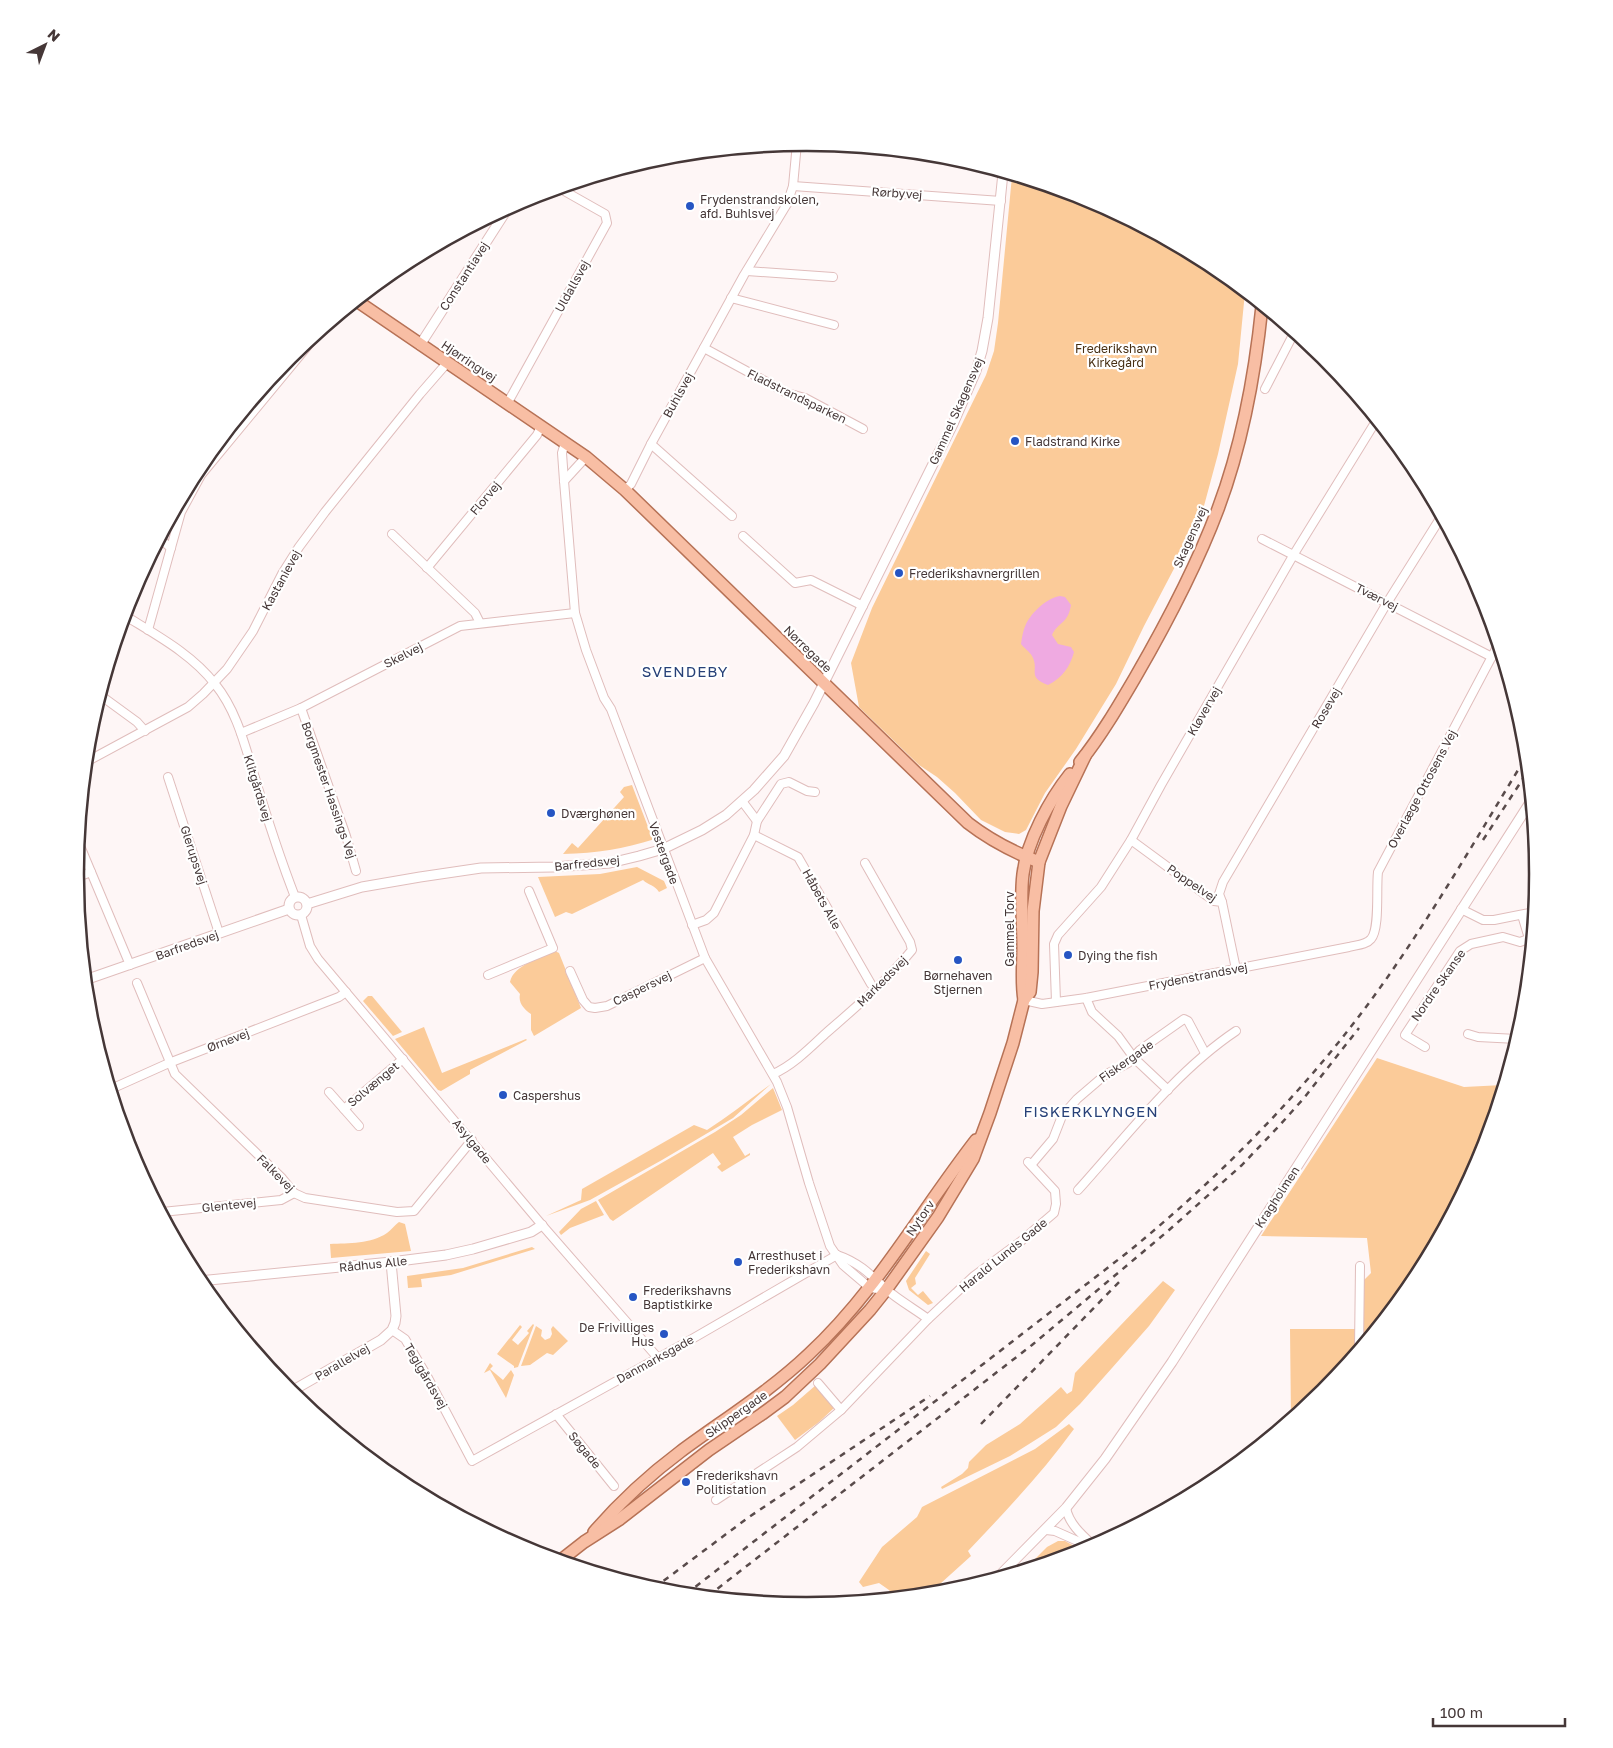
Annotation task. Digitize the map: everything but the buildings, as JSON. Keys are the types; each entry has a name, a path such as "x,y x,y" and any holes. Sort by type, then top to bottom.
{"main road":[{"name":"Hjørringvej","path":"362,305 566,443"},
{"name":"Skagensvej","path":"1039,862 1061,806 1085,756 1152,649 1202,548 1218,510 1232,467 1242,425 1253,372 1261,313"},
{"name":"Nørregade","path":"566,443 586,457 625,490 968,823 987,838 1039,862"},
{"name":"Skagensvej","path":"1026,857 1038,827 1052,800 1066,778 1085,756"},
{"name":"Gammel Torv","path":"1024,1000 1022,987 1022,903 1023,874 1026,857"},
{"name":"Gammel Torv","path":"969,1156 983,1131 1010,1052 1024,1000 1030,992 1033,911 1039,862"},
{"name":"Nytorv","path":"874,1283 969,1156"},
{"name":"Nytorv","path":"886,1290 938,1217 969,1156"},
{"name":"Skippergade","path":"584,1542 613,1510 649,1477 758,1397 795,1367 825,1339 874,1283"},
{"name":"Skippergade","path":"567,1555 620,1519 695,1460 785,1397 820,1364 864,1317 886,1290"}],"street":[{"name":"Buhlsvej","path":"625,490 631,484 704,348 787,204 793,186 797,151"},
{"name":"Gammel Skagensvej","path":"824,684 952,424 976,371 988,318 1003,179"},
{"name":"Rørbyvej","path":"793,186 1001,201"},
{"name":"Uldallsvej","path":"507,404 607,223 605,214 567,193"},
{"name":"Constantiavej","path":"420,345 500,220"},
{"path":"747,271 833,277"},
{"path":"732,298 834,325"},
{"path":"1265,389 1291,338"},
{"name":"Fladstrandsparken","path":"704,348 787,393 804,398 863,429"},
{"name":"Kastanievej","path":"94,758 188,707 215,683 253,631 282,574 304,540 420,394 448,363"},
{"path":"221,450 283,376"},
{"name":"Florvej","path":"427,568 537,435 541,426"},
{"name":"Kløvervej","path":"1056,1002 1054,944 1058,935 1101,886 1131,840 1294,554 1373,426"},
{"name":"Vestergade","path":"566,443 562,453 575,613 586,650 604,698 611,709 705,958 773,1074 787,1107 817,1208 830,1246 837,1256"},
{"path":"651,444 732,516"},
{"path":"564,481 586,457"},
{"path":"148,630 180,514"},
{"name":"Rosevej","path":"1222,902 1219,894 1223,882 1437,522"},
{"path":"392,534 475,613 480,623"},
{"path":"743,536 795,583 811,580 863,606"},
{"name":"Tværvej","path":"1262,539 1492,657"},
{"path":"164,543 171,548"},
{"name":"Skelvej","path":"241,733 301,708 460,626 575,613"},
{"name":"Klitgårdsvej","path":"131,619 184,654 215,683 227,702 241,733 280,858 295,898"},
{"name":"Overlæge Ottosens Vej","path":"1371,939 1376,928 1378,872 1494,653"},
{"name":"Barfredsvej","path":"307,904 362,887 420,876 481,868 554,867 610,862 663,849 718,820 761,783 784,756 824,684"},
{"path":"105,699 137,722 145,731"},
{"name":"Borgmester Hassings Vej","path":"301,708 346,836 356,871"},
{"name":"Glerupsvej","path":"168,777 220,933"},
{"path":"692,925 706,920 714,913 754,835 757,821 784,782 789,782 807,791 815,792"},
{"path":"742,801 757,821"},
{"name":"Kragholmen","path":"1007,1568 1046,1530 1096,1473 1172,1362 1526,809"},
{"name":"Håbets Alle","path":"754,835 798,857 871,984"},
{"name":"Poppelvej","path":"1131,840 1214,901 1222,902 1236,969"},
{"path":"84,857 130,965"},
{"name":"Markedsvej","path":"773,1074 809,1048 876,991 912,950 910,942 865,863"},
{"path":"84,875 91,872"},
{"path":"488,975 553,948 529,891"},
{"path":"295,898 304,899 307,904 306,912 301,915 293,914 289,909 290,901 295,898"},
{"name":"Barfredsvej","path":"92,978 289,909"},
{"path":"1461,909 1483,920 1494,920 1528,913"},
{"name":"Asylgade","path":"301,915 310,946 318,959 542,1225 658,1358"},
{"name":"Nordre Skanse","path":"1522,915 1527,931"},
{"name":"Nordre Skanse","path":"1425,1047 1404,1034 1460,951 1470,944 1503,937 1526,942"},
{"name":"Frydenstrandsvej","path":"1024,1000 1042,1004 1086,998 1349,947 1363,944 1371,939"},
{"name":"Caspersvej","path":"570,971 583,1000 589,1007 595,1008 607,1006 705,958"},
{"name":"Falkevej","path":"137,983 175,1074 281,1177 294,1193 305,1198 397,1212 414,1211 472,1140"},
{"name":"Ørnevej","path":"116,1087 169,1063 339,997 346,992"},
{"path":"1086,998 1092,1012 1118,1036 1134,1058 1168,1090"},
{"name":"Fiskergade","path":"1029,1164 1053,1139 1062,1116 1077,1099 1105,1075 1128,1063 1140,1050 1184,1018 1188,1021 1205,1053"},
{"path":"1078,1190 1168,1090 1205,1053 1236,1031"},
{"path":"1468,1034 1478,1037 1510,1039"},
{"name":"Solvænget","path":"344,1109 403,1058"},
{"name":"Solvænget","path":"329,1092 359,1126"},
{"name":"Harald Lunds Gade","path":"716,1500 797,1446 841,1410 928,1319 974,1276 1020,1242 1054,1213 1056,1204 1055,1191 1029,1164"},
{"name":"Glentevej","path":"168,1211 281,1200 294,1193"},
{"name":"Rådhus Alle","path":"209,1280 446,1255 531,1232 542,1225"},
{"path":"837,1256 851,1260 874,1283 928,1319"},
{"name":"Danmarksgade","path":"472,1461 837,1256"},
{"path":"391,1262 396,1316 392,1330"},
{"path":"1359,1340 1360,1266"},
{"name":"Parallelvej","path":"298,1388 381,1340 392,1330"},
{"name":"Teglgårdsvej","path":"392,1330 405,1339 472,1461"},
{"path":"818,1383 841,1410"},
{"name":"Søgade","path":"556,1414 614,1486"},
{"path":"1066,1508 1068,1516 1087,1540"},
{"path":"1046,1530 1054,1531 1082,1542"}],"green space":[{"name":"Frederikshavn Kirkegård","path":"1011,181 1083,206 1126,226 1168,248 1208,273 1244,300 1238,364 1218,454 1201,517 1116,684 1076,749 1045,793 1026,830 1019,834 1005,832 981,820 955,793 937,777 919,765 859,707 851,663 872,608 986,375 994,351"},
{"path":"632,785 650,832 653,833 655,839 610,850 563,854 572,843 578,848 624,797 620,792 624,787"},
{"path":"637,867 664,881 667,888 659,892 643,880 572,914 566,912 555,917 538,877 600,874"},
{"path":"555,951 559,953 581,1008 534,1036 531,1030 531,1014 522,1006 520,994 510,982 522,966"},
{"path":"368,996 372,996 402,1032 393,1036 363,1001"},
{"path":"424,1027 442,1073 527,1040 470,1070 470,1074 441,1091 438,1090 395,1039"},
{"path":"1377,1058 1464,1087 1497,1085 1474,1151 1455,1194 1407,1276 1350,1351 1318,1385 1291,1410 1290,1329 1363,1329 1362,1282 1371,1273 1367,1238 1261,1236"},
{"path":"771,1084 733,1118 662,1160 590,1200 546,1216 581,1200 582,1189 694,1125 707,1130"},
{"path":"773,1088 782,1110 733,1137 745,1156 750,1153 750,1155 722,1172 717,1167 721,1164 713,1153 613,1221 610,1219 598,1200 715,1132 741,1115"},
{"path":"596,1201 604,1215 570,1228 561,1235 559,1232 581,1209"},
{"path":"399,1222 405,1224 411,1251 331,1258 330,1244 360,1242 381,1237"},
{"path":"532,1247 535,1249 451,1275 421,1279 422,1287 408,1288 407,1276 463,1268"},
{"path":"926,1251 930,1254 915,1278 916,1284 911,1288 918,1295 923,1291 933,1303 928,1305 909,1290 906,1281"},
{"path":"1163,1281 1175,1290 1149,1326 1080,1404 1056,1427 1010,1456 942,1489 941,1487 968,1468 969,1462 986,1445 1020,1424 1061,1387 1067,1394 1072,1391 1075,1373"},
{"path":"533,1324 518,1367 514,1368 514,1366 497,1354 520,1325 522,1327 512,1340 518,1345 529,1333 527,1331"},
{"path":"536,1326 542,1330 541,1336 545,1340 550,1338 553,1326 568,1341 553,1355 547,1353 530,1365 521,1366"},
{"path":"490,1363 493,1366 490,1369 503,1380 511,1370 514,1375 506,1398 490,1370 484,1373"},
{"path":"816,1385 834,1408 795,1440 777,1416"},
{"path":"1069,1424 1074,1429 1036,1477 968,1551 971,1556 939,1584 890,1592 879,1583 863,1587 859,1582 882,1547 917,1517 922,1507 1035,1449"},
{"path":"1058,1541 1065,1541 1073,1546 1035,1559 1047,1547"}],"shaded area":[{"path":"1060,596 1065,597 1071,605 1070,611 1052,635 1058,644 1071,647 1074,652 1065,672 1048,685 1041,682 1035,676 1032,656 1021,644 1025,626 1032,615 1040,606"}],"railway":[{"path":"694,1588 1128,1252 1192,1197 1253,1139 1310,1077 1385,981 1448,886 1521,766"},
{"path":"1483,840 1523,779"},
{"path":"714,1591 1032,1345 1168,1231 1242,1165 1279,1126 1304,1098 1359,1028"},
{"path":"981,1424 1121,1280"},
{"path":"662,1582 749,1517 930,1396"}],"place":[{"name":"Frydenstrandskolen, afd. Buhlsvej","path":"690,206"},
{"name":"Fladstrand Kirke","path":"1015,441"},
{"name":"Frederikshavnergrillen","path":"899,573"},
{"name":"Dværghønen","path":"551,813"},
{"name":"Dying the fish","path":"1068,955"},
{"name":"Børnehaven Stjernen","path":"958,960"},
{"name":"Caspershus","path":"503,1095"},
{"name":"Arresthuset i Frederikshavn","path":"738,1262"},
{"name":"Frederikshavns Baptistkirke","path":"633,1297"},
{"name":"De Frivilliges Hus","path":"664,1334"},
{"name":"Frederikshavn Politistation","path":"686,1482"}],"district":[{"name":"SVENDEBY","path":"685,671"},
{"name":"FISKERKLYNGEN","path":"1091,1111"}]}
